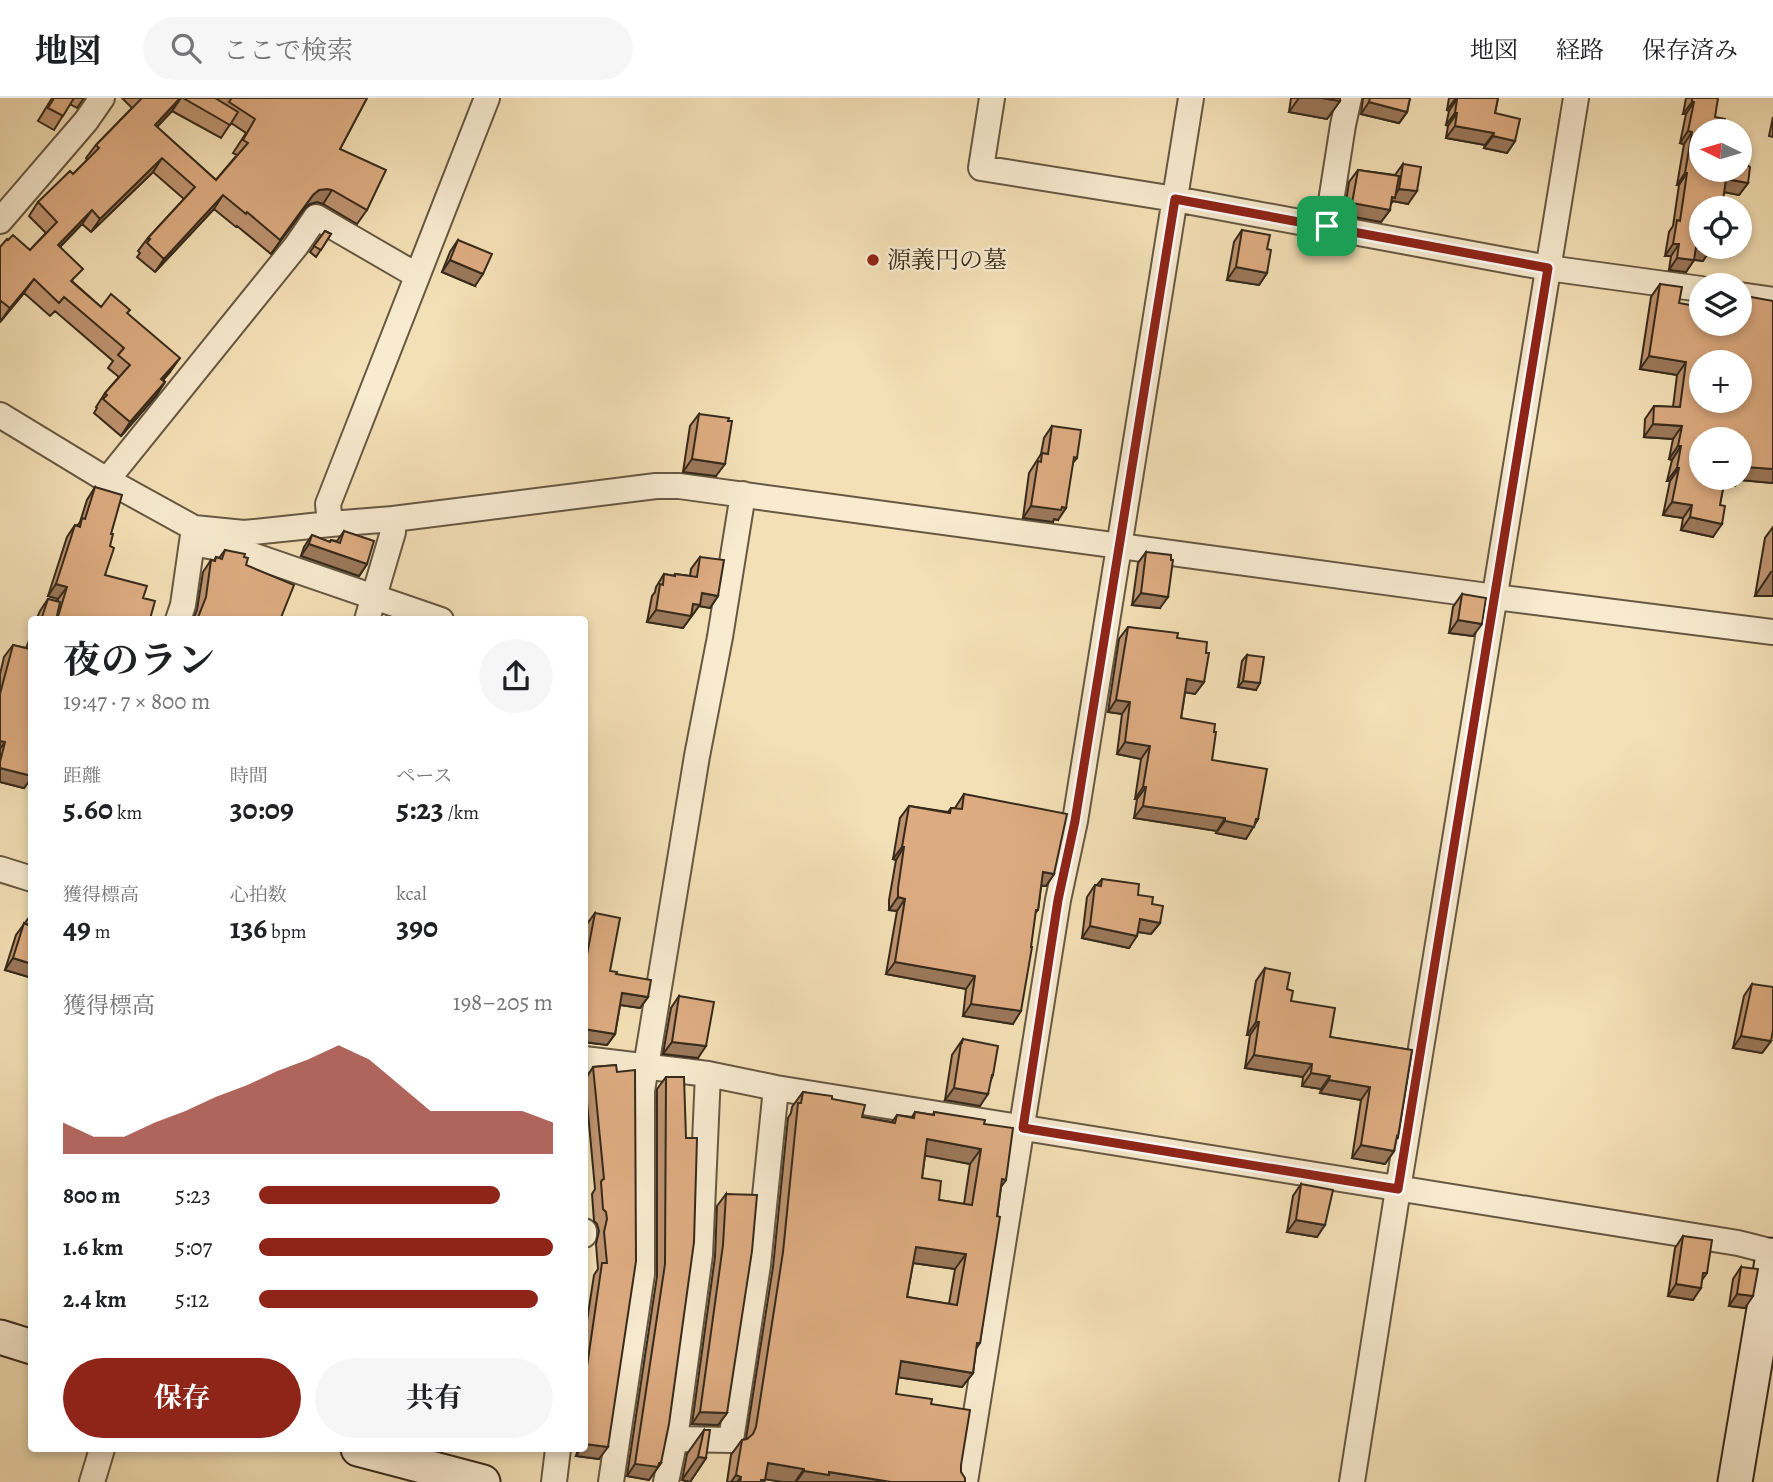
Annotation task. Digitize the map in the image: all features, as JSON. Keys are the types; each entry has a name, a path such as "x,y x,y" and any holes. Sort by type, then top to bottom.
{"street":[{"path":"0,221 86,121 102,98"},
{"path":"330,524 328,504 487,98"},
{"path":"992,98 981,168 1175,199 1548,268 1689,287"},
{"path":"965,1482 1191,98"},
{"path":"1327,226 1349,98"},
{"path":"1352,1482 1576,98"},
{"path":"107,480 296,246 316,217 416,275"},
{"path":"1752,297 1773,300"},
{"path":"0,415 193,536 246,553 370,608 417,616"},
{"path":"193,536 393,519 656,486 679,486 1119,547 1773,632"},
{"path":"611,1482 642,1274 642,1091 743,494"},
{"path":"370,608 393,532 393,519"},
{"path":"179,616 193,536"},
{"path":"0,869 28,878"},
{"path":"588,1059 708,1074 776,1088 1738,1243 1773,1253 1735,1482"},
{"path":"666,1482 675,1439 700,1255 708,1074"},
{"path":"675,1439 731,1440 758,1265 776,1088"},
{"path":"0,1337 28,1346"},
{"path":"92,1482 101,1452"},
{"path":"369,1452 482,1482"},
{"path":"554,1482 558,1452"}],"building":[{"path":"54,98 74,98 63,116 48,108"},
{"path":"142,98 180,98 155,125 216,180 248,143 243,140 255,119 229,102 232,98 367,98 340,149 386,170 367,210 332,190 319,190 280,240 223,195 164,259 147,243 150,239 148,238 195,187 162,158 100,219 92,210 58,245 83,269 71,281 101,307 111,294 130,310 127,313 180,358 161,379 165,382 130,422 103,399 107,395 105,393 130,365 118,355 124,348 64,297 59,303 34,279 10,308 1,301 0,303 0,247 13,235 30,250 57,222 38,202 70,171 73,174 99,148 96,145"},
{"path":"183,98 215,98 238,112 230,125"},
{"path":"1370,98 1410,98 1407,112 1369,102"},
{"path":"1456,98 1498,98 1495,113 1520,119 1515,141 1493,136 1494,133 1455,126"},
{"path":"1692,98 1718,98 1715,117 1725,119 1690,119"},
{"path":"1689,150 1689,182 1726,182 1724,196 1689,196 1689,259 1694,260 1677,258 1679,244 1673,244 1677,220 1680,221"},
{"path":"1403,164 1421,167 1417,191 1399,189"},
{"path":"1358,170 1399,176 1390,210 1352,203"},
{"path":"1242,230 1270,235 1267,249 1271,250 1267,273 1236,267"},
{"path":"325,231 331,234 321,250 314,246"},
{"path":"458,240 492,254 483,274 450,260"},
{"path":"1660,284 1682,287 1679,303 1689,305 1689,336 1752,336 1752,297 1773,301 1773,469 1752,467 1752,427 1689,427 1689,490 1723,490 1720,505 1725,506 1722,524 1690,517 1692,505 1672,502 1679,468 1681,446 1678,446 1682,426 1653,424 1654,406 1680,407 1686,362 1649,356"},
{"path":"699,414 729,418 728,421 732,421 725,464 692,459"},
{"path":"1052,426 1081,430 1066,508 1062,507 1061,510 1031,506 1038,461 1041,462 1042,453 1048,454"},
{"path":"95,487 122,495 111,534 110,546 114,548 105,575 147,586 143,598 155,601 151,616 58,616 67,587 56,584 75,525 80,527 82,518 85,519"},
{"path":"344,531 374,541 367,564 309,544 312,535 340,543"},
{"path":"225,550 245,554 244,557 248,558 246,565 294,585 282,616 199,616 206,597 211,560 215,561 216,557 222,559"},
{"path":"1146,552 1171,555 1173,560 1168,597 1141,593"},
{"path":"700,557 724,560 718,596 702,593 700,605 693,604 691,616 656,610 664,574 697,577"},
{"path":"1462,594 1486,598 1482,624 1458,620"},
{"path":"48,599 60,602 57,616 42,616"},
{"path":"1128,627 1178,633 1177,638 1207,642 1206,653 1209,653 1204,682 1187,679 1181,718 1215,724 1212,760 1267,769 1258,819 1254,827 1225,821 1225,818 1143,806 1146,787 1143,787 1150,746 1125,742 1130,702 1116,700"},
{"path":"13,645 28,649 28,775 0,768 5,742 0,741 0,694"},
{"path":"1247,655 1264,657 1260,683 1243,681"},
{"path":"964,794 1067,814 1054,874 1043,872 1021,1011 971,1004 975,976 895,962 905,899 898,897 898,888 909,806 950,813 951,808 962,809"},
{"path":"1102,879 1139,884 1138,895 1153,897 1152,904 1163,906 1160,923 1140,919 1137,936 1090,926 1095,885 1101,886"},
{"path":"595,913 620,918 610,971 651,980 648,997 622,993 615,1034 588,1030 588,949"},
{"path":"24,923 28,925 28,963 13,958"},
{"path":"1265,968 1290,973 1287,989 1293,991 1291,1001 1335,1008 1330,1037 1412,1050 1394,1151 1361,1145 1370,1087 1329,1080 1330,1076 1311,1073 1312,1064 1254,1055 1259,1022 1256,1022"},
{"path":"1752,984 1773,987 1771,1041 1741,1036"},
{"path":"679,996 714,1002 706,1046 672,1042"},
{"path":"963,1039 998,1046 988,1094 954,1088"},
{"path":"616,1065 617,1072 635,1070 636,1261 608,1447 588,1444 588,1359 602,1263 607,1263 604,1232 607,1219 603,1209 601,1182 604,1179 593,1067"},
{"path":"666,1077 684,1077 686,1138 697,1138 694,1242 669,1424 658,1467 635,1464 665,1264"},
{"path":"803,1092 865,1105 862,1117 895,1123 897,1115 914,1118 915,1112 934,1115 934,1112 985,1120 984,1124 1013,1128 1006,1180 1002,1179 997,1216 1000,1217 973,1373 901,1361 896,1394 932,1399 931,1404 970,1410 961,1465 965,1482 891,1482 829,1472 829,1475 768,1463 765,1480 761,1482 740,1482 741,1477 736,1475 742,1440 753,1434 756,1427 783,1252 798,1103 801,1103","holes":["927,1139 981,1149 972,1205 939,1200 941,1181 922,1178","916,1247 966,1254 957,1305 907,1297"]},
{"path":"1301,1184 1333,1190 1325,1225 1296,1220"},
{"path":"726,1194 757,1195 752,1251 727,1413 700,1412 723,1245"},
{"path":"1683,1236 1712,1240 1707,1273 1703,1273 1701,1288 1676,1284"},
{"path":"1741,1267 1758,1269 1753,1296 1737,1294"},
{"path":"704,1430 710,1430 706,1458 698,1457"}],"place":[{"name":"源義円の墓","path":"873,260"}],"route":[{"path":"1175,199 1327,226 1548,268 1398,1189 1023,1128 1058,900 1075,821 1175,199"}]}
